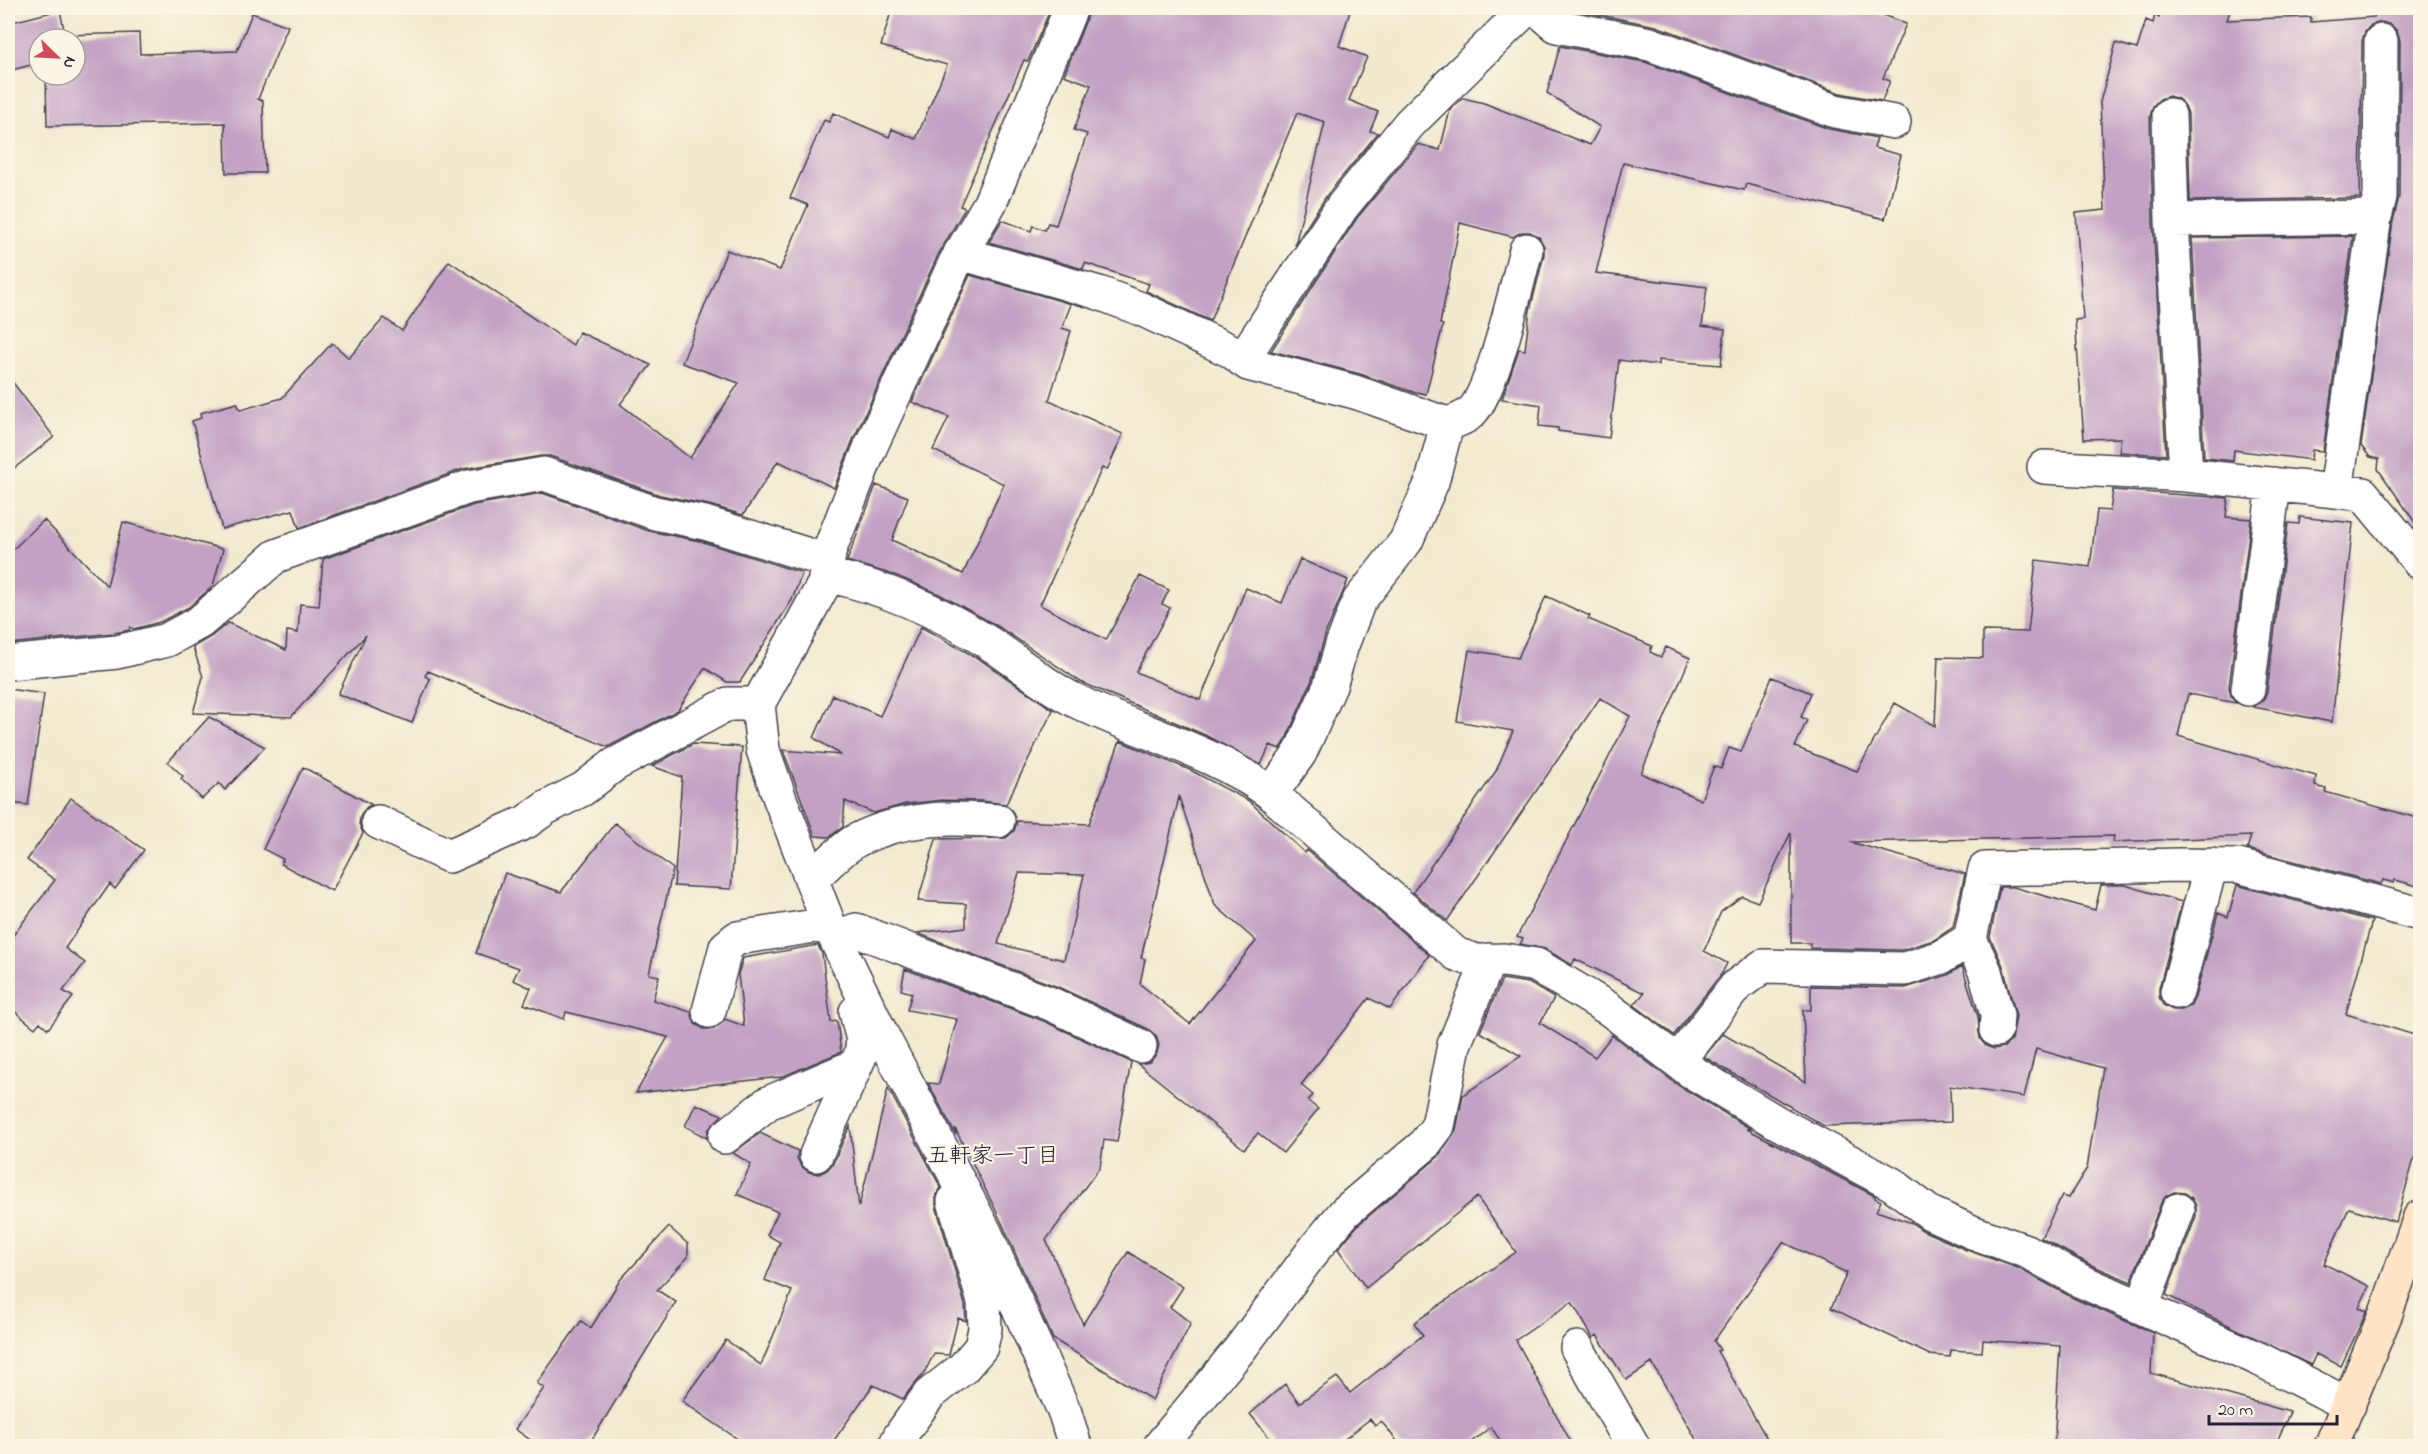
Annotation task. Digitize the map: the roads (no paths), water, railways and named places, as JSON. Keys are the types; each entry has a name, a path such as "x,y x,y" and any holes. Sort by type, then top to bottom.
{"main road":[{"path":"2331,1446 2386,1313 2421,1217"}],"street":[{"path":"1071,8 990,203 960,253 870,448 830,549 824,584 758,704 763,750 832,931 865,1001 966,1194 1029,1329 1065,1413 1075,1446"},
{"path":"1242,360 1342,207 1410,123 1527,8"},
{"path":"1536,8 1557,26 1650,44 1835,111 1894,122"},
{"path":"2336,491 2375,217 2380,197 2380,41"},
{"path":"2169,115 2172,220 2186,475"},
{"path":"2172,220 2375,217"},
{"path":"960,253 1099,294 1141,309 1231,351 1248,364 1355,392 1447,424 1469,415 1479,402 1492,373 1526,250"},
{"path":"1271,795 1300,753 1330,686 1342,645 1359,601 1406,541 1432,482 1447,424"},
{"path":"2044,467 2186,475 2363,494 2421,562"},
{"path":"8,663 117,652 167,640 200,622 276,556 469,487 544,474 655,513 705,523 827,568 963,628 1070,698 1119,722 1182,746 1244,774 1456,954 1476,961 1489,960 1536,965 1609,1009 1678,1061 1776,1122 1892,1184 1929,1213 1972,1232 2026,1251 2081,1281 2259,1359 2349,1405"},
{"path":"2248,689 2274,484"},
{"path":"378,822 449,856 526,822 546,808 583,789 614,765 728,704 758,704"},
{"path":"811,879 856,841 900,823 950,817 998,821"},
{"path":"2177,992 2211,865"},
{"path":"1996,1030 1997,1015 1985,971 1970,939 1985,869 2238,866 2421,914"},
{"path":"709,1011 726,947 737,938 856,930 1051,1004 1140,1046"},
{"path":"1678,1061 1736,986 1764,966 1905,969 1942,957 1970,939"},
{"path":"1160,1446 1240,1349 1345,1212 1423,1146 1438,1126 1454,1045 1489,960"},
{"path":"816,1155 861,1054 863,1040 856,1012 865,1001"},
{"path":"725,1137 768,1103 855,1066"},
{"path":"895,1446 929,1395 963,1368 981,1347 986,1329 984,1302 952,1202 966,1194"},
{"path":"2142,1306 2178,1210"},
{"path":"1577,1347 1633,1446"}],"district":[{"name":"五軒家一丁目","path":"993,1157"}]}
